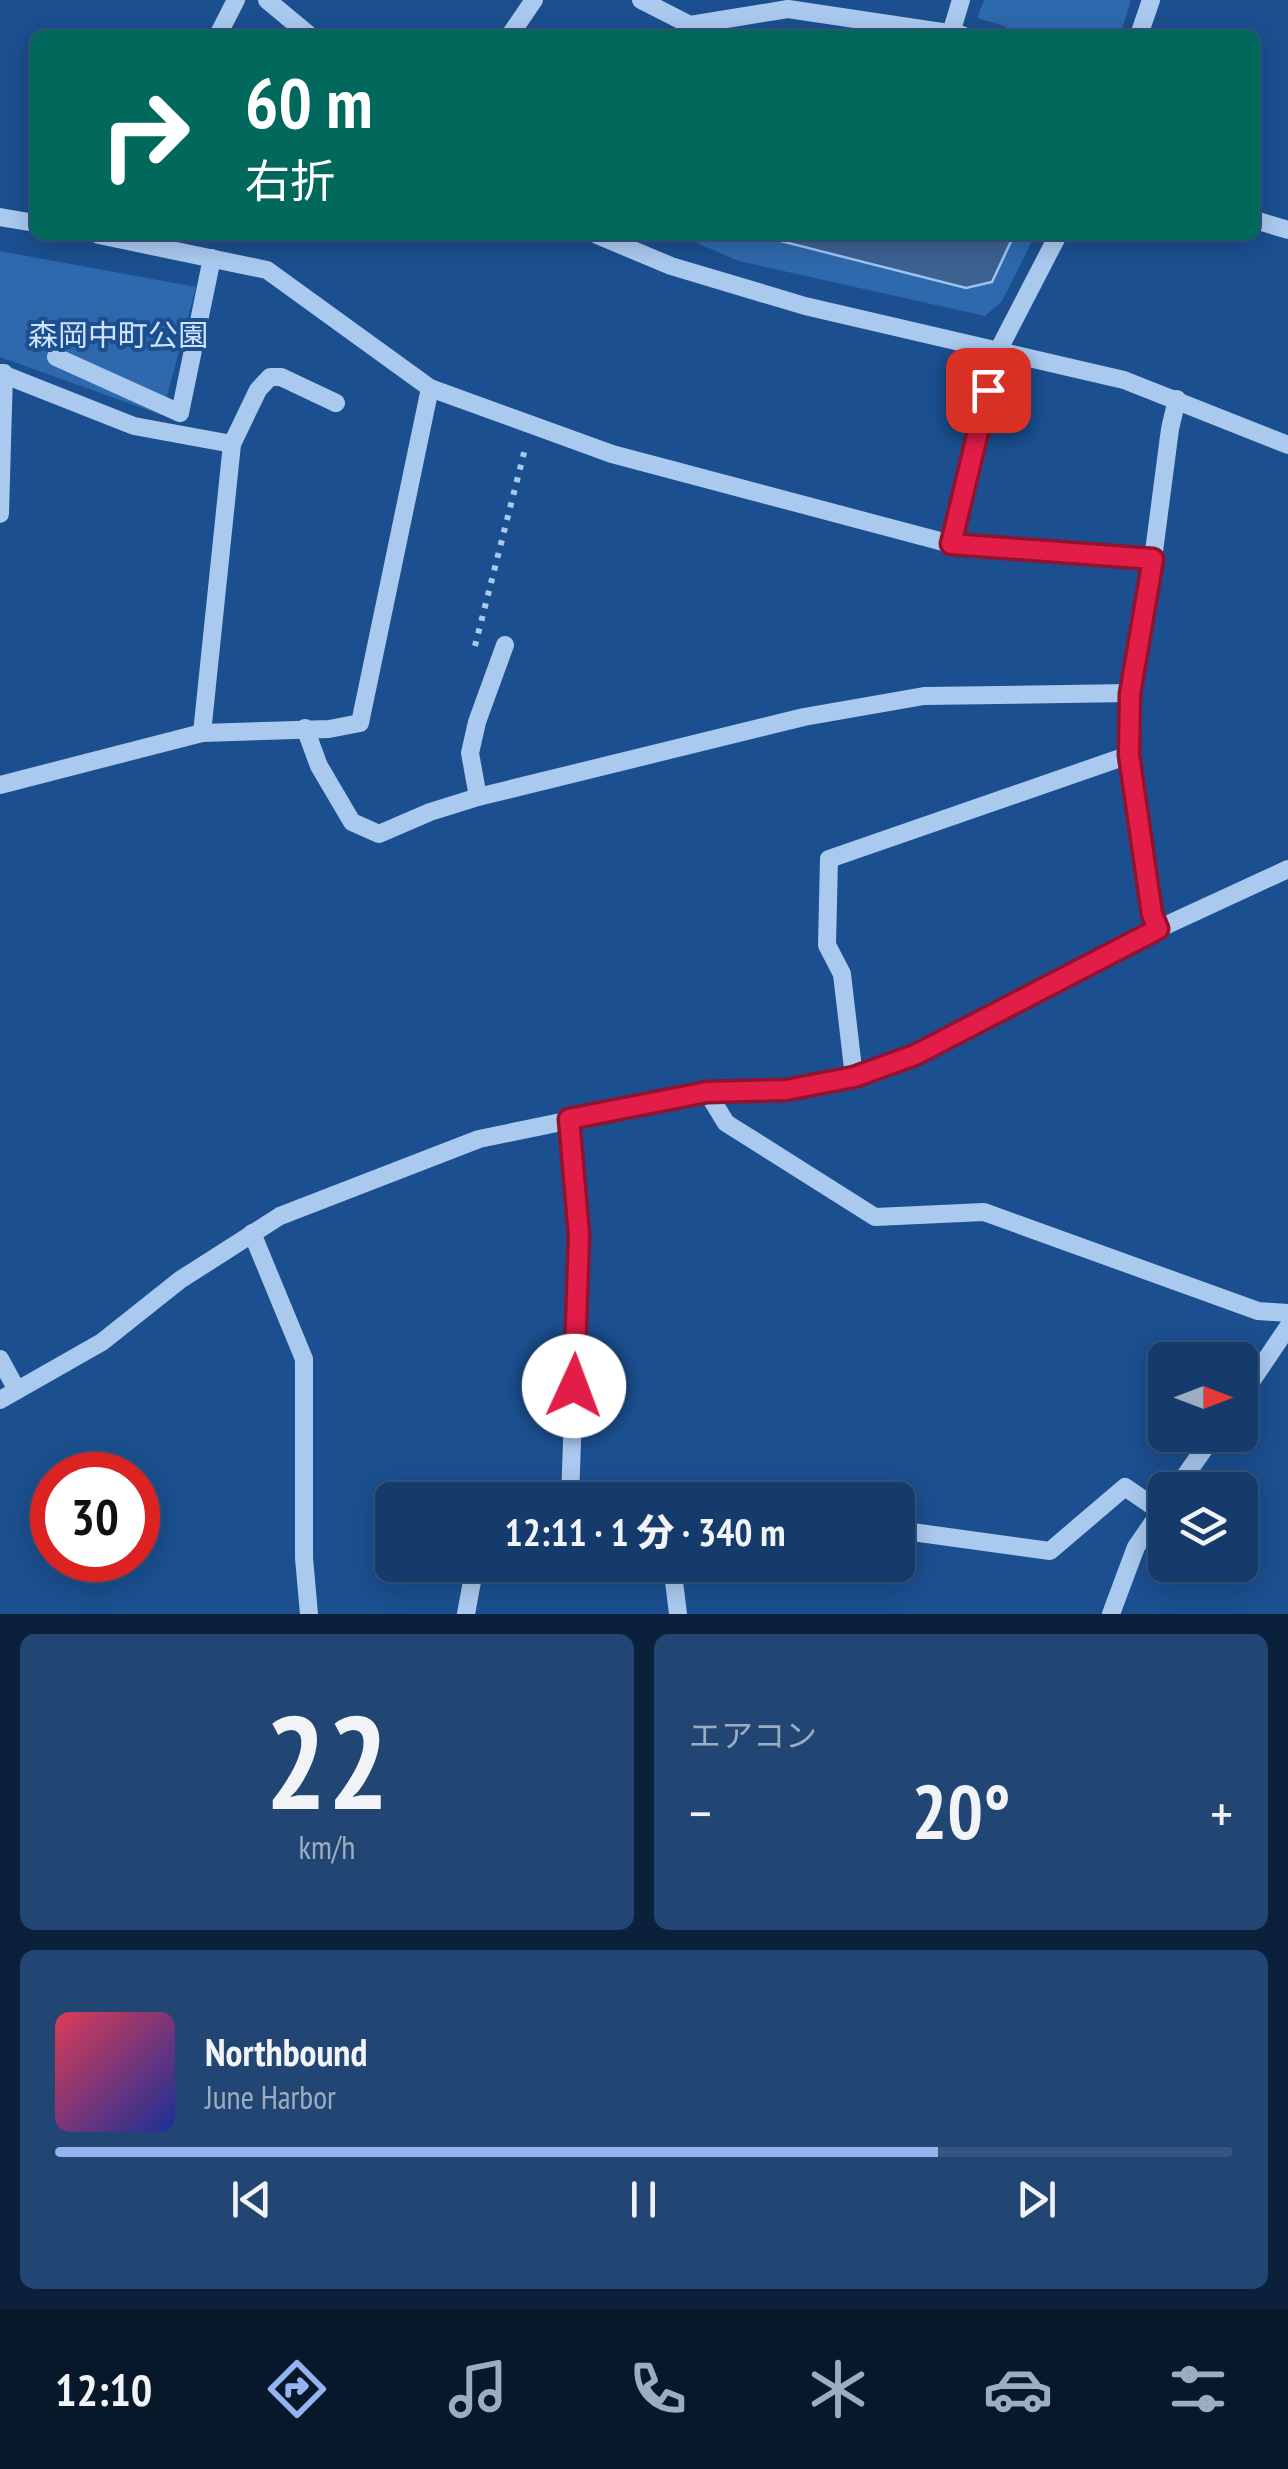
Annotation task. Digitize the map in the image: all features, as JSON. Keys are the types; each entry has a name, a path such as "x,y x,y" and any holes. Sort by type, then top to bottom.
{"street":[{"path":"221,30 236,0"},
{"path":"267,0 303,30"},
{"path":"513,30 534,0"},
{"path":"641,0 690,25 779,5 930,30"},
{"path":"957,30 961,0"},
{"path":"1141,30 1151,0"},
{"path":"0,217 30,221"},
{"path":"1260,222 1288,230"},
{"path":"124,240 267,270 430,388 612,454 951,544 1153,559"},
{"path":"610,240 671,266 805,306 1124,380 1288,445"},
{"path":"951,544 998,351 1055,240"},
{"path":"56,356 180,413 212,258"},
{"path":"0,514 2,373 134,426 232,444"},
{"path":"202,733 232,444 258,390 270,377 281,376 336,403"},
{"path":"0,785 202,733 330,729 360,723 430,388"},
{"path":"1158,929 1152,914 1129,755 1130,694 1177,399"},
{"path":"478,797 470,753 505,645"},
{"path":"304,728 319,766 352,822 379,834 478,797 804,716 924,696 1130,694"},
{"path":"854,1077 842,974 827,945 829,858 1129,755"},
{"path":"0,1400 102,1342 180,1280 280,1216 479,1139 707,1092 786,1090 854,1077 915,1055 1158,929 1288,869"},
{"path":"707,1092 726,1123 876,1217 984,1212 1258,1311 1288,1313"},
{"path":"569,1119 579,1235 571,1482"},
{"path":"252,1234 304,1359 304,1558 308,1614"},
{"path":"1258,1371 1288,1327"},
{"path":"0,1359 17,1390"},
{"path":"915,1532 1050,1551 1126,1487 1148,1499"},
{"path":"1111,1614 1136,1547 1148,1530"},
{"path":"466,1614 472,1582"},
{"path":"674,1582 678,1614"}],"path":[{"path":"474,654 531,424"}],"green space":[{"path":"984,0 1131,0 1122,30 1009,30 977,18"},
{"path":"690,240 1032,240 1002,301 985,316 739,261"},
{"name":"森岡中町公園","path":"0,251 196,287 162,415 0,357"}],"shaded area":[{"path":"777,240 1012,240 992,282 966,288"}],"route":[{"path":"574,1386 579,1235 569,1119 707,1092 786,1090 854,1077 915,1055 1158,929 1152,914 1129,755 1130,694 1153,559 951,544 988,390"}]}
